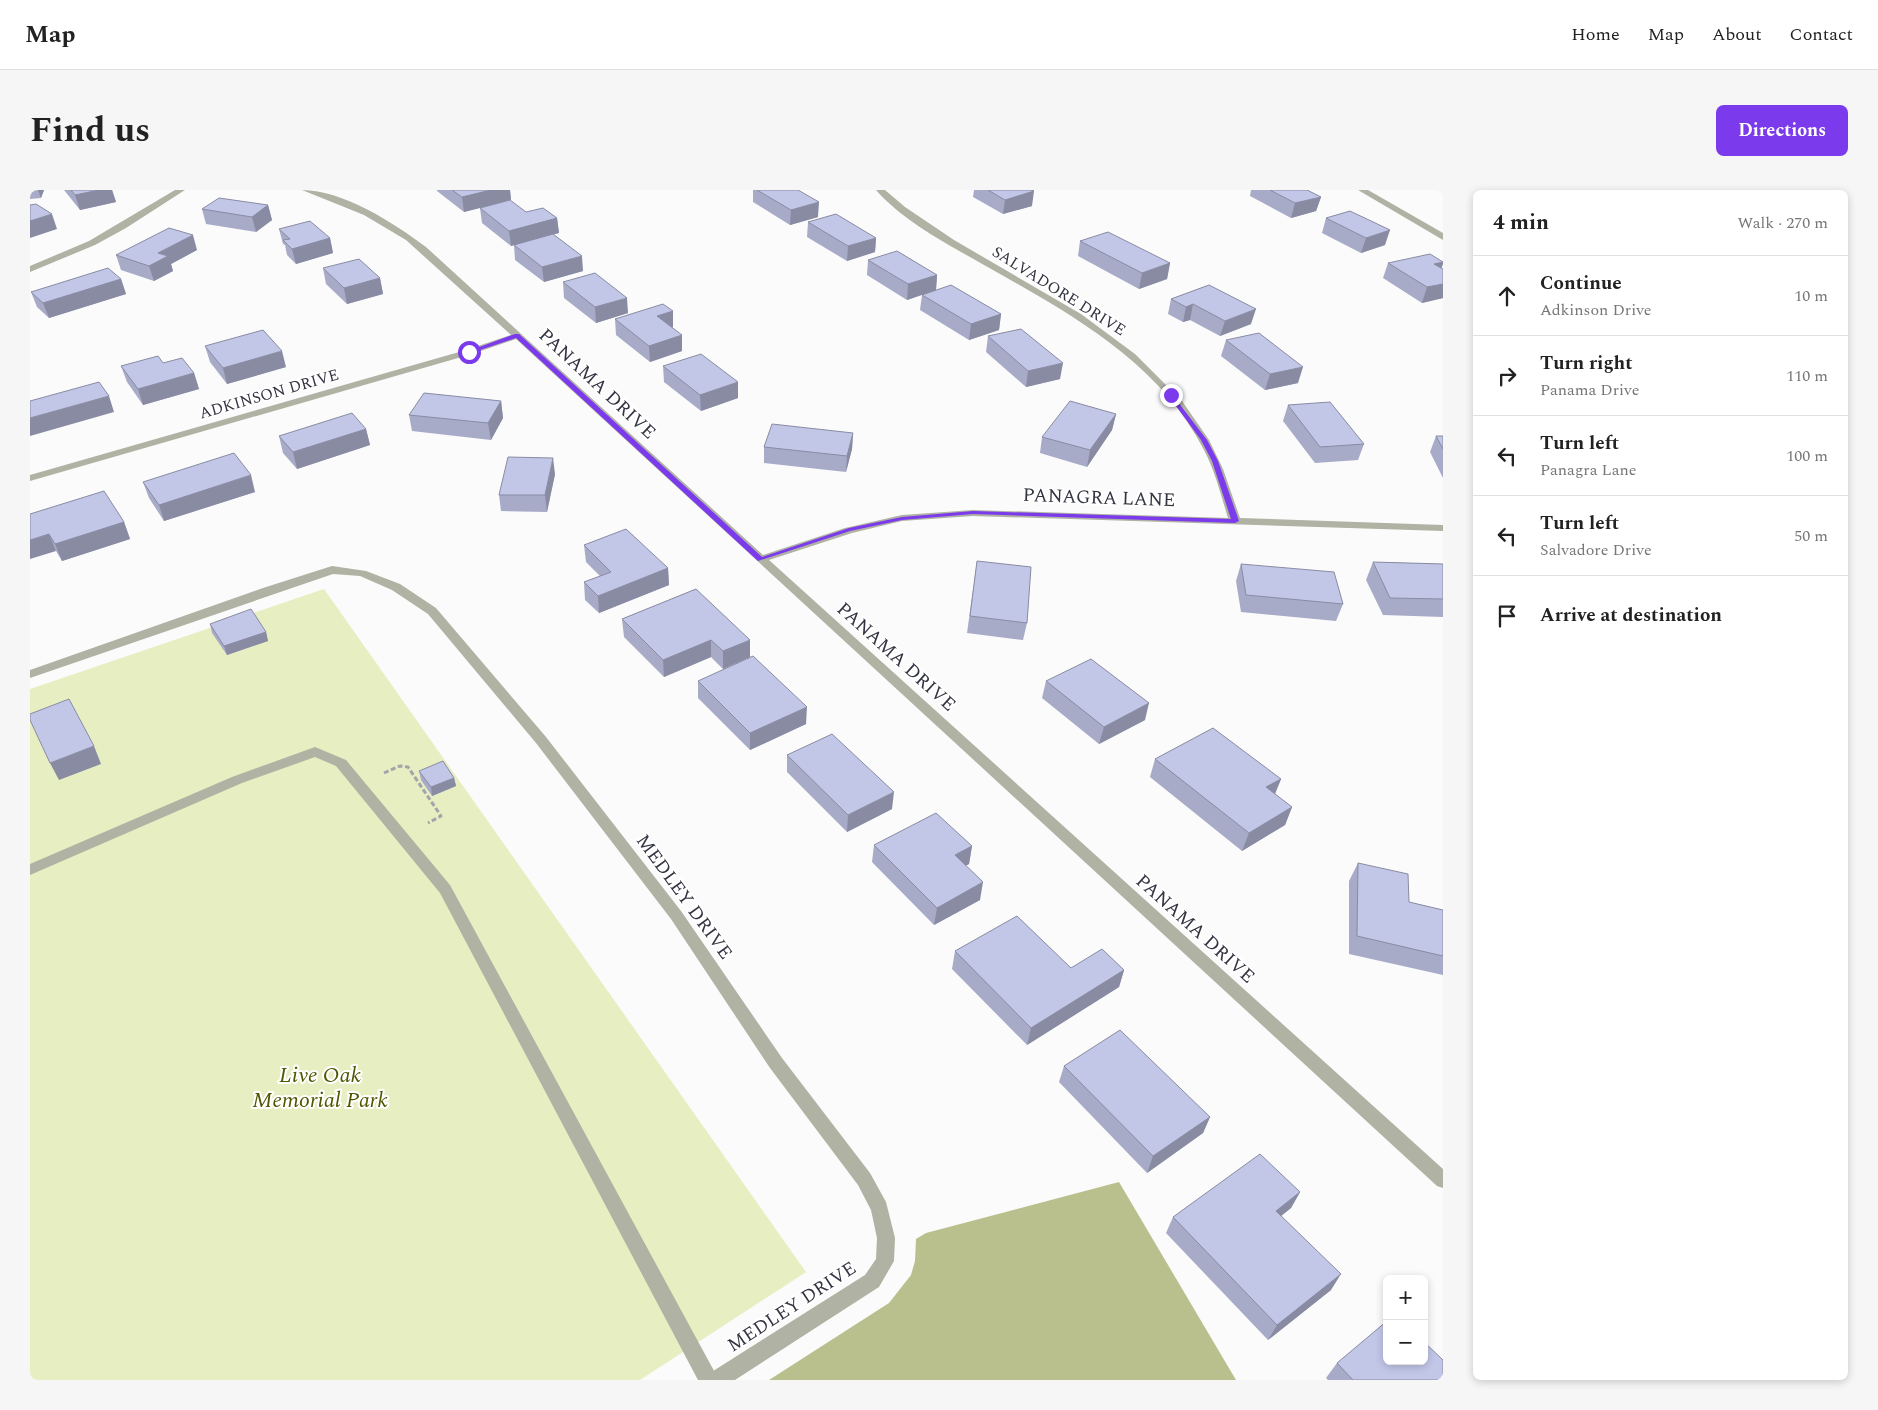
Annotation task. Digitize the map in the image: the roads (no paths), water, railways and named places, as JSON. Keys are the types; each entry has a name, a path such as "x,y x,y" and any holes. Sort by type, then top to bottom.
{"street":[{"path":"30,269 92,243 124,226 181,190"},
{"name":"PANAMA DRIVE","path":"306,190 363,211 409,237 1443,1180"},
{"name":"SALVADORE DRIVE","path":"880,190 912,217 1078,316 1141,364 1171,395 1204,440 1215,461 1235,521"},
{"path":"1362,190 1443,237"},
{"name":"ADKINSON DRIVE","path":"30,478 469,352 517,336"},
{"name":"PANAGRA LANE","path":"761,559 849,530 902,518 973,512 1443,528"},
{"name":"MEDLEY DRIVE","path":"30,674 332,570 362,573 396,587 432,611 541,740 676,915 776,1064 864,1179 880,1208 886,1238 885,1262 872,1280 717,1380"},
{"path":"30,870 237,780 315,752 341,763 445,890 709,1380"}],"park label":[{"name":"Live Oak Memorial Park","path":"320,1088"}]}
